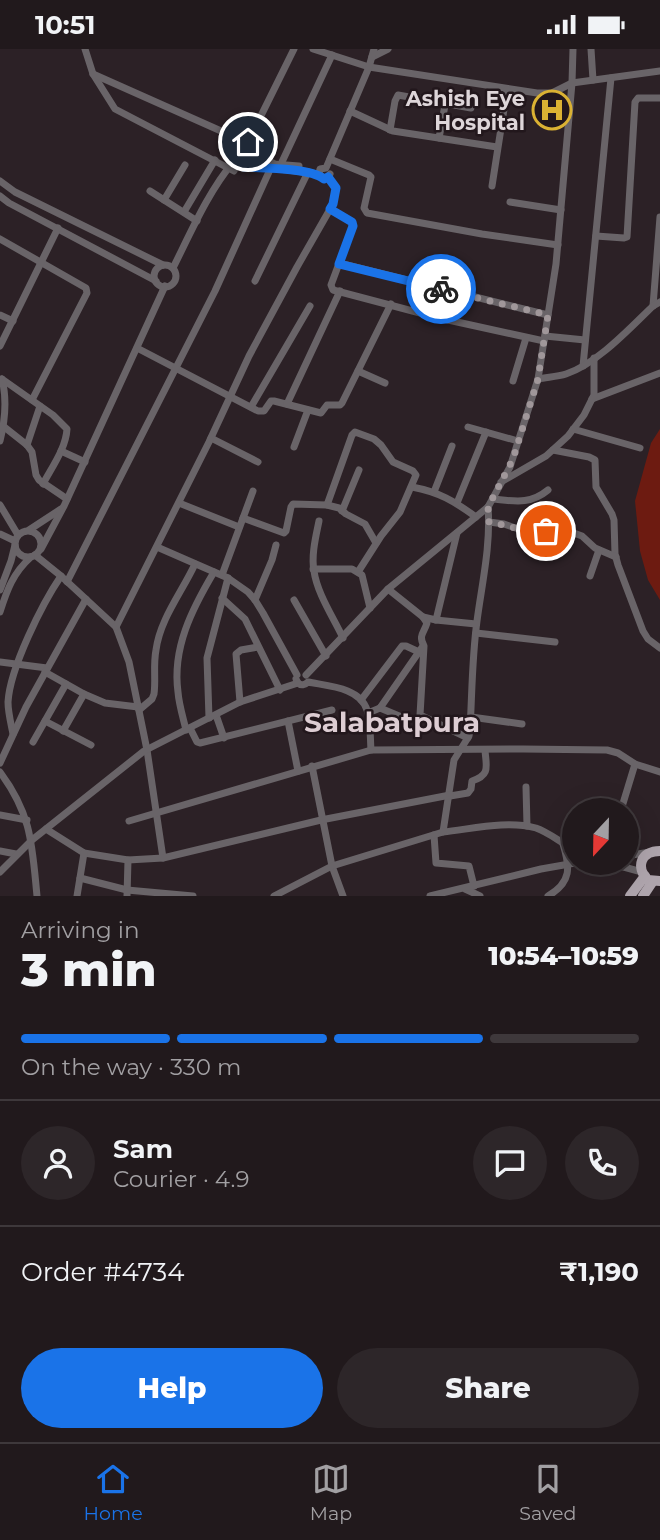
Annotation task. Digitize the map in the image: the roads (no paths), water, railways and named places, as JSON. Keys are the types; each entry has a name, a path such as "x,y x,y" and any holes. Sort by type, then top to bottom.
{"main road":[{"path":"650,878 641,862 643,857 656,851"},
{"path":"630,896 650,878"},
{"path":"643,896 650,878"}],"street":[{"path":"85,49 93,74 115,109 215,160 322,170 330,172 328,177 336,188 333,204 249,356 116,627"},
{"path":"0,196 165,286 172,284 176,278 173,268 197,221 221,178 238,164 294,49"},
{"path":"313,49 369,67 537,93 552,93 572,83 660,71"},
{"path":"275,165 308,172 322,170 330,159 373,53 388,49"},
{"path":"157,547 221,575 248,592 303,685 388,589 488,507 513,459 538,379 558,245 573,49"},
{"path":"591,49 593,80"},
{"path":"13,734 8,705 9,692 17,664 41,609 64,579 176,368 331,55"},
{"path":"93,74 248,143"},
{"path":"583,366 611,78"},
{"path":"492,185 507,90"},
{"path":"390,129 398,95 471,108"},
{"path":"596,236 626,237 635,101 638,98 660,98"},
{"path":"439,138 445,104"},
{"path":"350,111 390,129 497,147"},
{"path":"330,159 371,177 363,208 367,213 558,245"},
{"path":"184,212 215,160"},
{"path":"164,200 185,165"},
{"path":"255,281 308,172"},
{"path":"0,181 15,192 173,268"},
{"path":"150,191 197,221"},
{"path":"510,202 561,210"},
{"path":"330,209 352,222 353,226 331,285 333,290 526,338 585,341"},
{"path":"538,379 564,375 583,366 613,344 657,304 660,217"},
{"path":"0,346 58,228"},
{"path":"0,239 83,285 87,293 32,400"},
{"path":"339,264 548,315"},
{"path":"156,281 156,271 163,265"},
{"path":"0,613 19,568 36,553 66,503 165,286"},
{"path":"439,318 447,290"},
{"path":"287,404 340,291"},
{"path":"137,348 262,412 274,401 321,413 330,403 342,403 391,304"},
{"path":"251,407 310,306"},
{"path":"0,315 13,321"},
{"path":"513,381 526,338"},
{"path":"501,483 553,450 584,415 595,385 594,358"},
{"path":"358,371 385,383"},
{"path":"592,399 660,373"},
{"path":"1,378 67,429 61,451 43,484"},
{"path":"0,441 5,391 1,378"},
{"path":"27,445 40,406"},
{"path":"294,447 308,410"},
{"path":"3,426 27,445 32,452 36,475 66,503"},
{"path":"468,427 518,441"},
{"path":"573,429 640,448"},
{"path":"327,505 355,432 374,439 393,462 415,472 412,487 400,512 358,572"},
{"path":"457,503 486,432"},
{"path":"211,438 258,462"},
{"path":"434,492 452,446"},
{"path":"553,450 595,460 596,487 612,514 616,557 643,631 648,639 660,648"},
{"path":"61,451 85,462"},
{"path":"342,511 359,470"},
{"path":"412,487 434,492 457,503 476,517"},
{"path":"493,499 535,499 548,490"},
{"path":"253,491 221,575 195,604 183,635 178,654 177,692 188,729 198,743 332,710"},
{"path":"0,590 16,541 24,531 53,516 66,503"},
{"path":"179,503 239,527"},
{"path":"243,518 284,533 293,504 327,505 365,524 376,543"},
{"path":"443,832 454,760 470,730 476,629 489,522 488,507"},
{"path":"1,510 19,553 23,556 36,553"},
{"path":"319,521 313,569 318,588 343,638"},
{"path":"489,522 521,530 571,532 582,536 598,550 616,557"},
{"path":"29,530 41,540 36,553"},
{"path":"436,620 457,532"},
{"path":"0,534 16,541"},
{"path":"255,600 276,545"},
{"path":"590,576 598,550"},
{"path":"36,553 116,627 129,663 139,709 163,858"},
{"path":"0,663 46,670 66,684 105,703 139,709 152,699 154,694 158,638 195,565"},
{"path":"313,569 343,568 358,572 362,575 370,608"},
{"path":"221,575 222,598 207,658 213,716 224,737"},
{"path":"388,589 428,623 420,638 420,715 467,738"},
{"path":"222,598 245,619 279,690"},
{"path":"0,763 46,670 86,599"},
{"path":"294,600 326,656"},
{"path":"424,617 555,642"},
{"path":"361,700 402,646 421,649"},
{"path":"240,702 236,654 241,650 258,647"},
{"path":"368,713 380,708 421,649"},
{"path":"307,678 345,690 361,700 368,713 371,750"},
{"path":"0,872 32,840 147,750 240,702 279,690 298,679"},
{"path":"33,743 66,684"},
{"path":"63,731 84,694"},
{"path":"380,708 404,718"},
{"path":"471,717 522,724"},
{"path":"45,721 91,745"},
{"path":"288,721 298,771"},
{"path":"129,821 371,750 607,750 635,764 660,772"},
{"path":"46,829 84,853 128,860 163,858 321,820 468,793 472,781 484,776 485,750"},
{"path":"625,798 635,764"},
{"path":"312,767 332,866 343,896"},
{"path":"0,772 27,820 32,840 37,896"},
{"path":"526,787 527,827"},
{"path":"0,815 27,820"},
{"path":"274,896 332,866 443,832 509,825 538,829 562,843"},
{"path":"434,835 436,863 469,866 474,886"},
{"path":"0,851 16,854"},
{"path":"77,896 84,853"},
{"path":"127,893 128,860"},
{"path":"430,896 448,894 562,865"},
{"path":"551,896 567,875"},
{"path":"80,878 127,893 192,896"},
{"path":"463,889 480,896"}],"place":[{"name":"Ashish Eye Hospital","path":"552,110"}],"district":[{"name":"Salabatpura","path":"392,722"}]}
